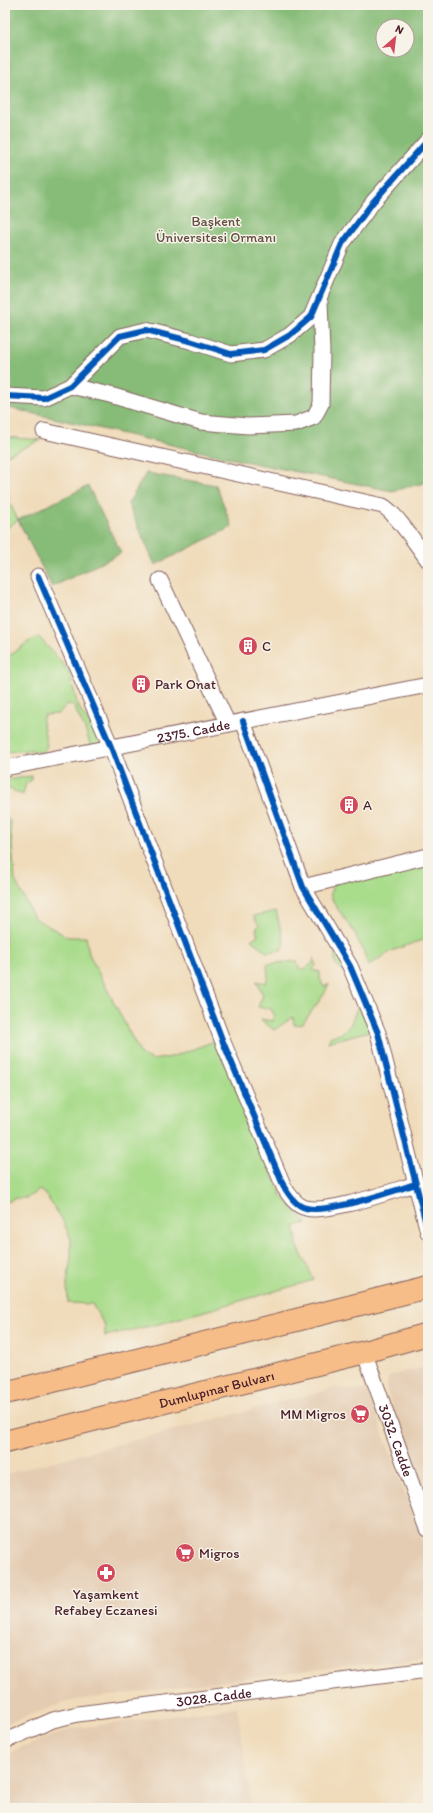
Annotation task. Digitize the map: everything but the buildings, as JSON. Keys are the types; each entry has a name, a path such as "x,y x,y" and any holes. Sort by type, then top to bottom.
{"highway":[{"path":"5,1393 428,1287"},
{"name":"Dumlupınar Bulvarı","path":"5,1442 364,1352 428,1334"}],"street":[{"path":"5,396 44,398 70,386 120,336 146,330 190,341 231,354 264,350 290,335 311,317 320,299 342,244 373,202 428,140"},
{"path":"70,386 110,395 201,422 248,426 296,424 314,417 321,404 322,351 320,299"},
{"path":"44,432 383,506 394,516 428,560"},
{"path":"38,576 111,746 223,1042 284,1187 293,1200 304,1208 324,1209 416,1184"},
{"path":"160,580 228,724"},
{"name":"2375. Cadde","path":"5,768 428,685"},
{"path":"243,721 303,888 350,966 378,1033 428,1232"},
{"path":"303,888 428,856"},
{"name":"3032. Cadde","path":"364,1352 428,1529"},
{"name":"3028. Cadde","path":"5,1741 53,1720 78,1714 428,1670"}],"shaded area":[{"path":"428,1366 428,1507 386,1388 389,1376"},
{"path":"335,1388 367,1390 428,1556 428,1609 423,1611 428,1633 428,1658 323,1669 70,1701 5,1724 5,1474"},
{"path":"237,1707 252,1808 5,1808 5,1758 19,1748 71,1729"}],"green space":[{"name":"Başkent Üniversitesi Ormanı","path":"5,5 428,5 428,482 392,491 233,459 5,407"},
{"path":"5,437 41,440 5,456"},
{"path":"5,456 9,501 18,520 5,529"},
{"path":"146,473 216,485 232,527 155,565 128,504"},
{"path":"88,486 121,553 52,587 18,520"},
{"path":"39,637 69,671 77,703 82,713 95,730 101,746 91,747 85,729 73,705 67,704 58,714 44,715 42,720 47,746 42,753 31,750 5,752 5,659 28,642"},
{"path":"32,776 32,780 26,783 23,795 5,787 5,780"},
{"path":"5,815 10,822 15,880 34,918 68,937 86,937 89,954 141,1055 153,1060 171,1057 215,1041 282,1196 307,1223 295,1226 297,1245 314,1280 159,1324 105,1336 105,1326 92,1304 68,1303 67,1283 71,1258 71,1239 62,1219 45,1194 39,1190 27,1198 16,1198 5,1203"},
{"path":"428,860 428,938 391,951 368,966 363,949 356,937 357,936 335,905 330,894 333,884"},
{"path":"276,911 284,943 281,950 267,952 251,940 258,935 256,930 259,925 253,916"},
{"path":"335,950 345,964 370,1031 328,1042 331,1036 341,1034 351,1024 358,1005 350,979 335,963"},
{"path":"314,957 316,966 312,970 320,972 320,979 324,987 329,984 303,1024 294,1025 293,1017 274,1030 260,1019 273,1021 274,1014 271,1009 258,1007 263,995 256,981 265,983 268,978 267,964 297,961 299,969 304,970 313,963"}],"cycle path":[{"path":"5,396 44,398 70,386 120,336 146,330 190,341 231,354 264,350 290,335 311,317 342,244 373,202 428,140"},
{"path":"38,576 111,747 223,1042 284,1187 293,1200 299,1205 306,1208 316,1209 344,1205 416,1184"},
{"path":"243,721 303,887 350,966 378,1033 428,1232"}],"place":[{"name":"C","path":"248,646"},
{"name":"Park Onat","path":"141,684"},
{"name":"A","path":"349,805"},
{"name":"MM Migros","path":"360,1414"},
{"name":"Migros","path":"185,1553"},
{"name":"Yaşamkent Refabey Eczanesi","path":"106,1573"}]}
